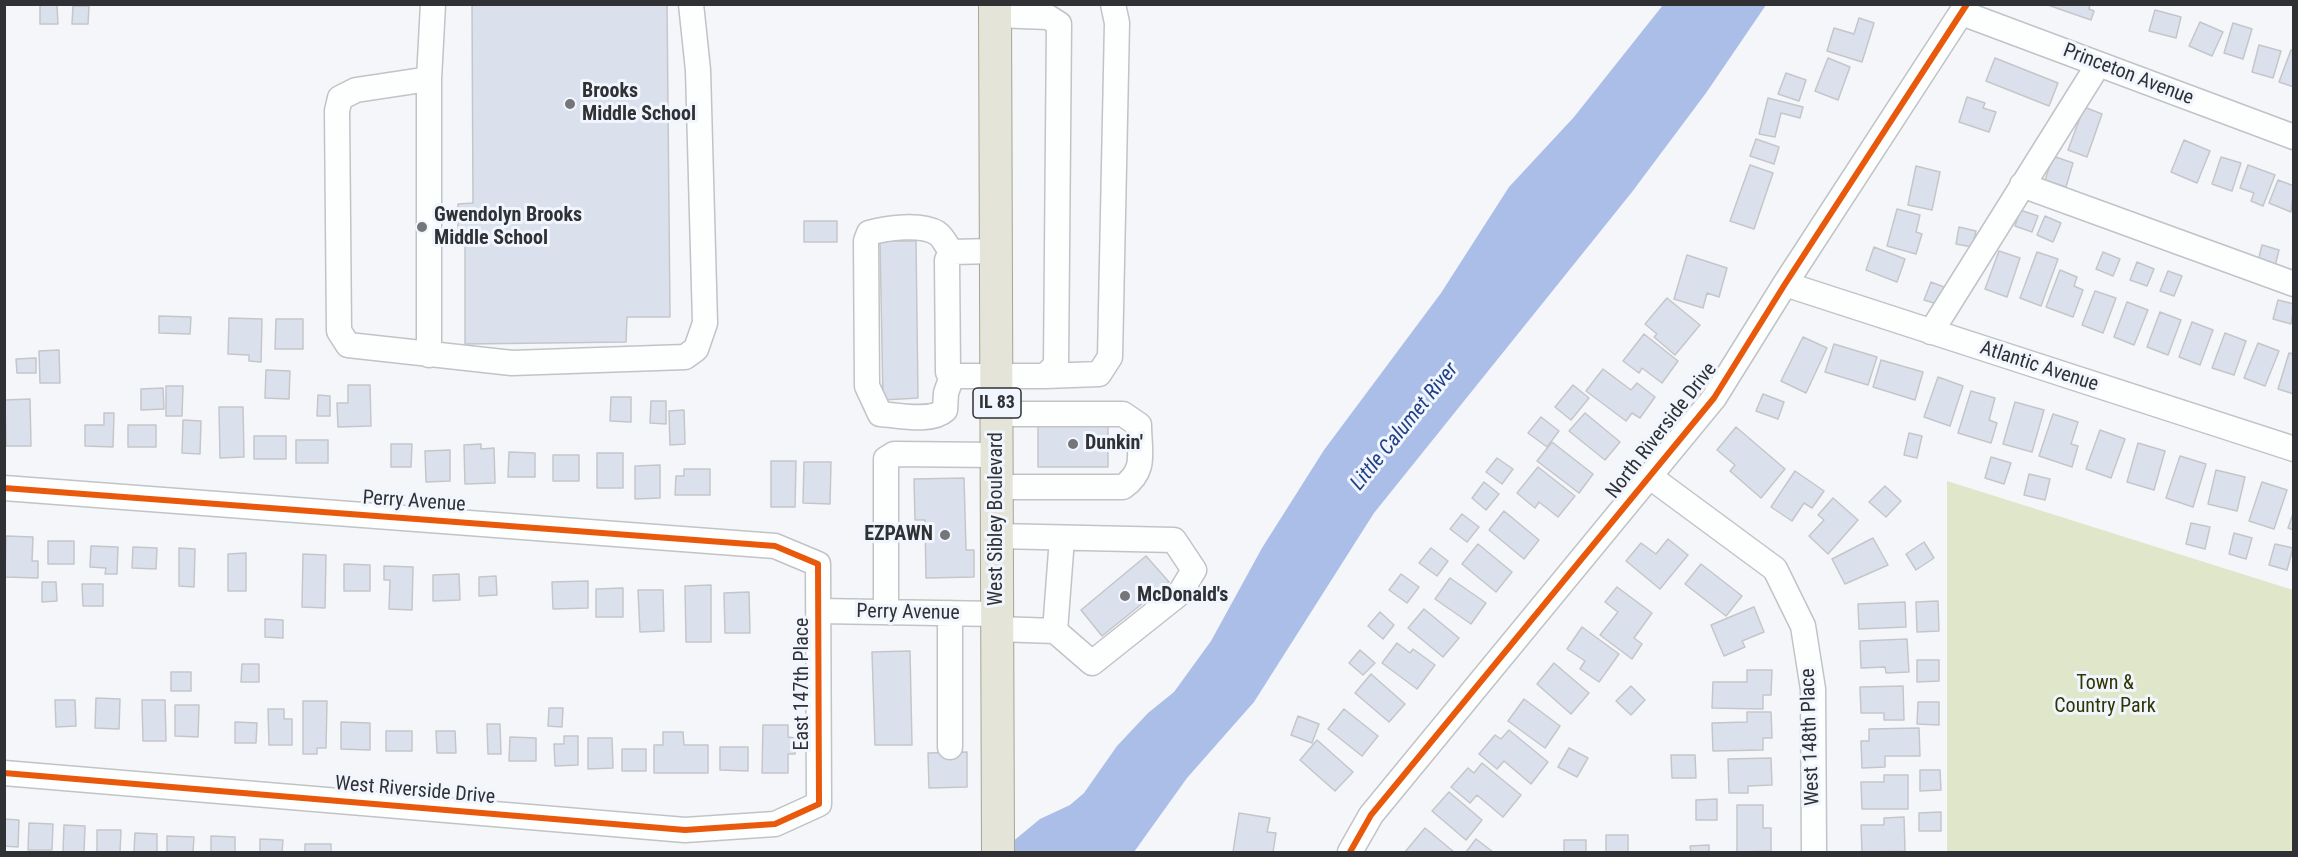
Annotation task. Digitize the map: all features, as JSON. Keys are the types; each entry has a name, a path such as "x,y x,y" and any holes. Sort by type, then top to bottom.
{"main road":[{"name":"West Sibley Boulevard","path":"995,10 998,852"}],"street":[{"path":"429,355 429,79 433,4"},
{"path":"429,79 356,90 340,98 337,111 339,332 348,345 512,363 685,357 696,349 705,323 698,70 691,4"},
{"path":"945,244 948,372 952,376 1099,374 1110,357 1117,23 1113,4"},
{"name":"Princeton Avenue","path":"1965,9 2098,64 2294,138"},
{"name":"North Riverside Drive","path":"1350,852 1371,815 1714,398 1785,284 1965,9"},
{"path":"995,10 1054,11 1059,24 1056,365 1048,376 1052,414"},
{"path":"1931,332 2098,64"},
{"path":"2022,185 2294,284"},
{"path":"952,376 946,393 945,410 941,413 915,417 880,414 867,386 866,241 869,233 880,230 930,229 945,244 996,251"},
{"name":"Atlantic Avenue","path":"1785,284 2294,449"},
{"path":"1088,375 1089,414"},
{"path":"997,414 1123,414 1139,425 1139,470 1135,478 1123,487 997,487"},
{"path":"886,612 886,459 894,454 997,455"},
{"name":"West 148th Place","path":"1649,476 1775,569 1803,626 1813,689 1814,852"},
{"name":"Perry Avenue","path":"4,488 775,546 818,564"},
{"path":"997,536 1174,540 1194,570 1179,593 1092,663 1055,631 1062,538"},
{"name":"East 147th Place","path":"818,564 820,611 819,804"},
{"name":"Perry Avenue","path":"820,611 950,614 1055,631"},
{"path":"950,614 950,747"},
{"name":"West Riverside Drive","path":"4,773 685,830 775,824 819,804"}],"green space":[{"name":"Town & Country Park","path":"1947,481 2293,590 2293,852 1947,852"}],"water":[{"name":"Little Calumet River","path":"1663,5 1766,5 1706,93 1632,192 1374,513 1254,702 1187,778 1134,852 1000,852 1040,819 1070,805 1084,793 1117,746 1148,713 1174,692 1211,641 1262,548 1324,450 1441,293 1509,187 1574,117"}],"building":[{"name":"Brooks Middle School","path":"472,4 667,4 670,317 627,317 626,342 465,344 465,245 458,245 458,204 473,203"},
{"path":"2045,4 2090,4 2089,9 2094,11 2091,20"},
{"path":"40,5 57,5 58,24 40,24"},
{"path":"73,6 89,6 88,24 72,24"},
{"path":"2155,10 2181,17 2176,38 2149,31"},
{"path":"1859,18 1874,23 1862,62 1827,51 1834,28 1854,34"},
{"path":"2200,22 2223,32 2212,56 2189,46"},
{"path":"2233,23 2252,29 2243,59 2224,53"},
{"path":"2259,45 2281,51 2273,78 2252,72"},
{"path":"2291,50 2294,51 2294,87 2279,82"},
{"path":"1828,58 1850,67 1838,100 1815,91"},
{"path":"1995,58 2058,83 2049,106 1986,81"},
{"path":"1786,73 1806,80 1799,101 1778,94"},
{"path":"1967,97 1985,103 1983,108 1996,112 1989,132 1959,122"},
{"path":"1768,98 1803,107 1800,118 1781,113 1775,137 1759,134"},
{"path":"2084,107 2102,114 2087,157 2068,150"},
{"path":"1756,139 1779,147 1774,164 1750,156"},
{"path":"2184,140 2210,151 2197,183 2171,172"},
{"path":"2053,156 2073,163 2066,187 2045,180"},
{"path":"2221,157 2241,163 2232,191 2212,184"},
{"path":"1750,165 1773,173 1754,229 1730,221"},
{"path":"2248,165 2275,175 2263,206 2251,201 2254,193 2240,188"},
{"path":"1916,166 1940,172 1932,210 1908,205"},
{"path":"2278,180 2294,186 2291,212 2269,203"},
{"path":"1897,209 1920,215 1916,232 1922,234 1916,254 1887,246"},
{"path":"2020,210 2038,216 2032,232 2015,226"},
{"path":"2045,216 2061,223 2053,242 2037,235"},
{"path":"804,221 837,221 837,242 804,242"},
{"path":"1959,227 1976,231 1972,247 1956,244"},
{"path":"880,241 916,241 918,398 883,400"},
{"path":"2262,245 2279,250 2274,270 2257,266"},
{"path":"1874,247 1905,259 1897,282 1866,270"},
{"path":"1999,251 2020,258 2007,297 1985,289"},
{"path":"2037,252 2058,259 2041,306 2020,298"},
{"path":"2103,252 2120,259 2113,276 2096,269"},
{"path":"1687,255 1727,268 1719,297 1707,293 1703,308 1674,299"},
{"path":"2137,262 2154,269 2147,286 2130,280"},
{"path":"2060,270 2077,277 2074,286 2083,290 2073,317 2046,307"},
{"path":"2168,271 2182,276 2174,296 2160,291"},
{"path":"1931,282 1944,287 1937,304 1924,300"},
{"path":"2095,291 2116,298 2103,333 2082,325"},
{"path":"1667,298 1700,325 1675,355 1654,337 1657,334 1645,324"},
{"path":"2278,300 2294,304 2291,324 2273,319"},
{"path":"2127,302 2148,310 2134,345 2114,337"},
{"path":"2160,312 2181,320 2168,355 2147,347"},
{"path":"159,316 191,317 190,334 159,333"},
{"path":"229,318 262,319 261,362 249,361 249,355 228,354"},
{"path":"276,319 303,319 303,349 275,349"},
{"path":"2192,322 2213,330 2200,365 2179,357"},
{"path":"2225,333 2246,341 2234,375 2212,368"},
{"path":"1644,334 1678,361 1662,383 1642,368 1639,373 1623,361"},
{"path":"1803,337 1827,348 1806,393 1781,381"},
{"path":"2258,343 2279,351 2265,386 2244,378"},
{"path":"1834,344 1877,357 1868,385 1825,372"},
{"path":"59,350 60,383 40,383 39,351"},
{"path":"2289,353 2294,354 2294,394 2278,389"},
{"path":"36,358 36,373 17,373 16,359"},
{"path":"1881,360 1923,372 1915,400 1873,387"},
{"path":"1603,369 1631,390 1637,383 1655,397 1640,418 1632,413 1626,421 1586,391"},
{"path":"266,370 290,371 289,399 265,398"},
{"path":"1938,377 1963,386 1950,426 1924,417"},
{"path":"348,385 370,385 371,426 338,427 337,403 348,403"},
{"path":"1573,385 1589,398 1571,420 1555,407"},
{"path":"166,386 183,386 182,416 166,416"},
{"path":"163,388 164,409 141,410 141,389"},
{"path":"1971,391 1995,398 1989,420 1997,423 1991,443 1958,433"},
{"path":"1763,394 1784,402 1778,419 1756,411"},
{"path":"318,395 330,396 330,416 317,416"},
{"path":"611,397 631,397 631,422 610,421"},
{"path":"30,399 31,446 6,446 5,400"},
{"path":"651,401 666,401 666,424 650,423"},
{"path":"2015,402 2044,410 2032,452 2003,444"},
{"path":"219,407 243,407 244,457 220,458"},
{"path":"684,410 685,444 670,445 669,411"},
{"path":"104,413 114,413 113,447 85,446 85,425 104,425"},
{"path":"1585,413 1620,442 1605,460 1569,431"},
{"path":"2053,414 2078,422 2071,444 2078,446 2072,467 2039,456"},
{"path":"1541,417 1559,431 1547,447 1528,433"},
{"path":"183,420 201,421 200,454 182,453"},
{"name":"Dunkin'","path":"1038,422 1108,422 1108,467 1038,467"},
{"path":"128,425 156,425 156,447 128,447"},
{"path":"1736,427 1785,469 1761,498 1730,471 1735,465 1717,450"},
{"path":"2100,430 2125,439 2111,478 2086,469"},
{"path":"1909,433 1922,436 1917,458 1904,455"},
{"path":"254,436 286,436 286,459 254,459"},
{"path":"296,440 328,440 328,463 296,463"},
{"path":"1552,442 1593,474 1579,493 1537,461"},
{"path":"2138,443 2165,451 2154,490 2127,482"},
{"path":"391,444 412,444 411,467 391,467"},
{"path":"481,444 481,449 494,448 495,483 465,484 464,445"},
{"path":"450,450 450,481 426,482 425,451"},
{"path":"509,452 535,453 535,477 508,477"},
{"path":"597,453 623,453 623,488 597,488"},
{"path":"553,455 579,455 579,481 553,481"},
{"path":"2180,456 2206,464 2193,507 2166,498"},
{"path":"1991,457 2011,463 2004,484 1985,478"},
{"path":"1497,458 1513,469 1502,484 1486,472"},
{"path":"771,461 796,461 795,507 771,507"},
{"path":"804,462 831,462 830,504 803,503"},
{"path":"660,465 660,498 635,499 635,466"},
{"path":"1538,467 1575,496 1558,517 1539,502 1535,508 1517,493"},
{"path":"684,469 710,469 710,495 675,495 676,476 684,476"},
{"path":"2216,470 2245,477 2237,511 2208,504"},
{"path":"1795,471 1824,491 1812,508 1804,503 1792,521 1771,507"},
{"path":"2029,474 2050,479 2045,500 2024,495"},
{"name":"EZPAWN","path":"964,478 966,550 974,550 974,577 926,578 925,520 915,520 914,479"},
{"path":"1484,482 1499,494 1486,510 1472,498"},
{"path":"2262,482 2287,490 2274,529 2249,521"},
{"path":"1885,486 1901,501 1886,517 1869,502"},
{"path":"1833,498 1858,520 1828,554 1809,536 1824,520 1818,515"},
{"path":"1504,511 1539,540 1524,559 1489,530"},
{"path":"2294,511 2294,530 2288,528"},
{"path":"1462,514 1479,527 1467,542 1450,529"},
{"path":"2191,523 2210,527 2205,549 2186,544"},
{"path":"2234,533 2252,538 2246,559 2229,554"},
{"path":"6,536 33,537 32,561 38,561 38,578 5,577"},
{"path":"1873,538 1888,565 1845,584 1832,559"},
{"path":"1668,539 1688,555 1660,589 1626,561 1641,543 1656,554"},
{"path":"48,541 74,541 74,564 48,564"},
{"path":"1924,542 1934,558 1916,570 1906,554"},
{"path":"1478,544 1512,572 1496,592 1462,564"},
{"path":"2275,544 2293,548 2287,570 2269,565"},
{"path":"91,546 118,547 117,574 105,574 106,568 90,567"},
{"path":"133,547 157,548 156,569 132,568"},
{"path":"179,548 195,549 194,587 179,586"},
{"path":"1431,548 1448,561 1437,576 1419,563"},
{"path":"246,553 246,591 228,591 228,554"},
{"path":"303,554 326,555 325,608 302,607"},
{"name":"McDonald's","path":"1146,556 1169,582 1102,636 1081,610"},
{"path":"344,564 370,565 370,591 344,591"},
{"path":"1701,564 1742,596 1726,616 1685,584"},
{"path":"384,566 413,567 412,610 389,609 390,580 384,580"},
{"path":"459,574 460,600 433,601 433,575"},
{"path":"1401,574 1419,587 1407,603 1389,590"},
{"path":"496,576 497,595 479,596 479,577"},
{"path":"1450,578 1486,603 1471,624 1435,599"},
{"path":"588,581 588,608 553,609 552,582"},
{"path":"42,582 56,582 57,601 42,602"},
{"path":"82,584 103,584 103,606 83,606"},
{"path":"711,585 711,642 686,642 685,586"},
{"path":"1617,587 1652,613 1634,638 1642,644 1632,659 1600,635 1618,612 1605,602"},
{"path":"623,588 623,617 596,617 596,589"},
{"path":"638,590 663,590 664,631 640,632"},
{"path":"749,592 750,633 725,633 724,593"},
{"path":"1938,601 1939,631 1917,632 1916,602"},
{"path":"1905,602 1906,627 1859,629 1858,604"},
{"path":"1754,607 1764,632 1742,641 1745,647 1724,656 1711,625"},
{"path":"1424,609 1459,638 1443,657 1408,628"},
{"path":"1380,612 1394,625 1383,639 1368,626"},
{"path":"265,619 283,620 283,638 265,637"},
{"path":"1582,627 1619,654 1599,682 1580,669 1585,661 1567,649"},
{"path":"1907,639 1909,672 1886,673 1885,667 1861,668 1860,641"},
{"path":"1397,643 1410,653 1413,649 1435,665 1417,689 1382,663"},
{"path":"1360,650 1375,663 1363,675 1349,663"},
{"path":"910,651 912,745 875,745 872,652"},
{"path":"1917,660 1939,660 1939,681 1917,682"},
{"path":"1554,663 1589,693 1571,714 1537,684"},
{"path":"242,664 259,664 259,682 241,682"},
{"path":"1747,670 1772,670 1771,695 1763,695 1763,709 1712,708 1713,682 1747,682"},
{"path":"171,672 191,672 191,691 171,691"},
{"path":"1371,674 1405,704 1389,722 1355,693"},
{"path":"1631,686 1645,700 1631,715 1616,701"},
{"path":"1903,686 1904,720 1884,720 1884,713 1861,713 1860,687"},
{"path":"96,698 120,699 119,729 95,728"},
{"path":"1524,699 1560,726 1545,748 1508,721"},
{"path":"55,700 75,700 76,726 56,727"},
{"path":"142,700 165,700 166,741 143,741"},
{"path":"303,701 327,701 326,748 317,748 317,754 303,754"},
{"path":"1918,702 1939,702 1939,725 1917,724"},
{"path":"175,705 199,705 198,737 175,736"},
{"path":"549,708 563,708 562,727 548,726"},
{"path":"268,709 284,709 284,719 292,719 292,745 269,745"},
{"path":"1344,709 1378,736 1362,756 1328,729"},
{"path":"1747,712 1771,712 1772,738 1763,738 1763,750 1713,751 1712,723 1747,722"},
{"path":"1298,716 1319,724 1312,743 1291,735"},
{"path":"235,722 257,723 256,743 235,743"},
{"path":"341,722 370,723 370,750 341,749"},
{"path":"487,724 500,724 501,754 488,754"},
{"path":"763,725 788,725 788,737 795,738 795,754 788,754 788,773 762,773"},
{"path":"1919,728 1920,756 1885,756 1885,767 1862,768 1861,741 1869,741 1869,729"},
{"path":"1509,730 1548,762 1531,784 1504,761 1497,769 1479,754 1495,735 1501,739"},
{"path":"386,731 412,731 412,751 386,751"},
{"path":"436,731 455,731 456,753 437,753"},
{"path":"663,732 683,732 684,745 708,745 708,773 654,773 654,745 663,745"},
{"path":"564,736 578,736 578,765 555,766 554,744 564,744"},
{"path":"510,737 536,738 536,761 509,761"},
{"path":"588,738 612,738 613,768 588,769"},
{"path":"1317,740 1353,772 1335,791 1300,760"},
{"path":"720,747 748,747 748,771 720,770"},
{"path":"1569,748 1588,758 1577,777 1558,767"},
{"path":"622,749 646,749 646,771 622,771"},
{"path":"967,752 967,787 929,788 928,753"},
{"path":"1671,755 1695,755 1696,778 1672,778"},
{"path":"1771,758 1772,785 1748,786 1748,793 1729,793 1728,759"},
{"path":"1482,763 1521,795 1503,817 1477,795 1470,803 1451,787 1468,768 1474,773"},
{"path":"1920,770 1940,770 1941,790 1920,791"},
{"path":"1884,775 1908,775 1908,809 1862,809 1861,782 1884,782"},
{"path":"1449,792 1482,820 1466,840 1432,811"},
{"path":"1717,799 1717,820 1696,820 1696,800"},
{"path":"1737,805 1763,805 1763,828 1771,828 1771,851 1737,852"},
{"path":"1941,812 1941,831 1919,831 1919,813"},
{"path":"1239,813 1270,818 1267,832 1276,833 1273,852 1233,852"},
{"path":"1904,817 1905,851 1862,852 1861,825 1884,825 1884,818"},
{"path":"4,819 19,820 18,847 4,846"},
{"path":"29,823 53,824 52,850 28,850"},
{"path":"64,825 85,826 84,852 63,852"},
{"path":"1425,828 1454,852 1405,852"},
{"path":"97,830 121,830 120,852 97,852"},
{"path":"135,833 157,834 157,852 134,852"},
{"path":"1606,835 1628,835 1628,852 1606,852"},
{"path":"167,836 194,837 193,852 167,852"},
{"path":"211,836 235,837 235,852 211,852"},
{"path":"260,839 283,840 282,852 260,852"},
{"path":"1476,839 1493,852 1466,852"},
{"path":"1564,840 1586,840 1586,852 1564,852"},
{"path":"305,844 331,844 331,852 305,852"},
{"path":"1709,845 1709,852 1691,852 1690,846"}],"cycle path":[{"path":"1350,852 1371,815 1714,398 1785,284 1967,4"},
{"path":"4,488 775,546 818,564 819,804 775,824 685,830 4,773"}],"place":[{"name":"Brooks Middle School","path":"570,104"},
{"name":"Gwendolyn Brooks Middle School","path":"422,227"},
{"name":"Dunkin'","path":"1073,444"},
{"name":"EZPAWN","path":"945,535"},
{"name":"McDonald's","path":"1125,596"}]}
